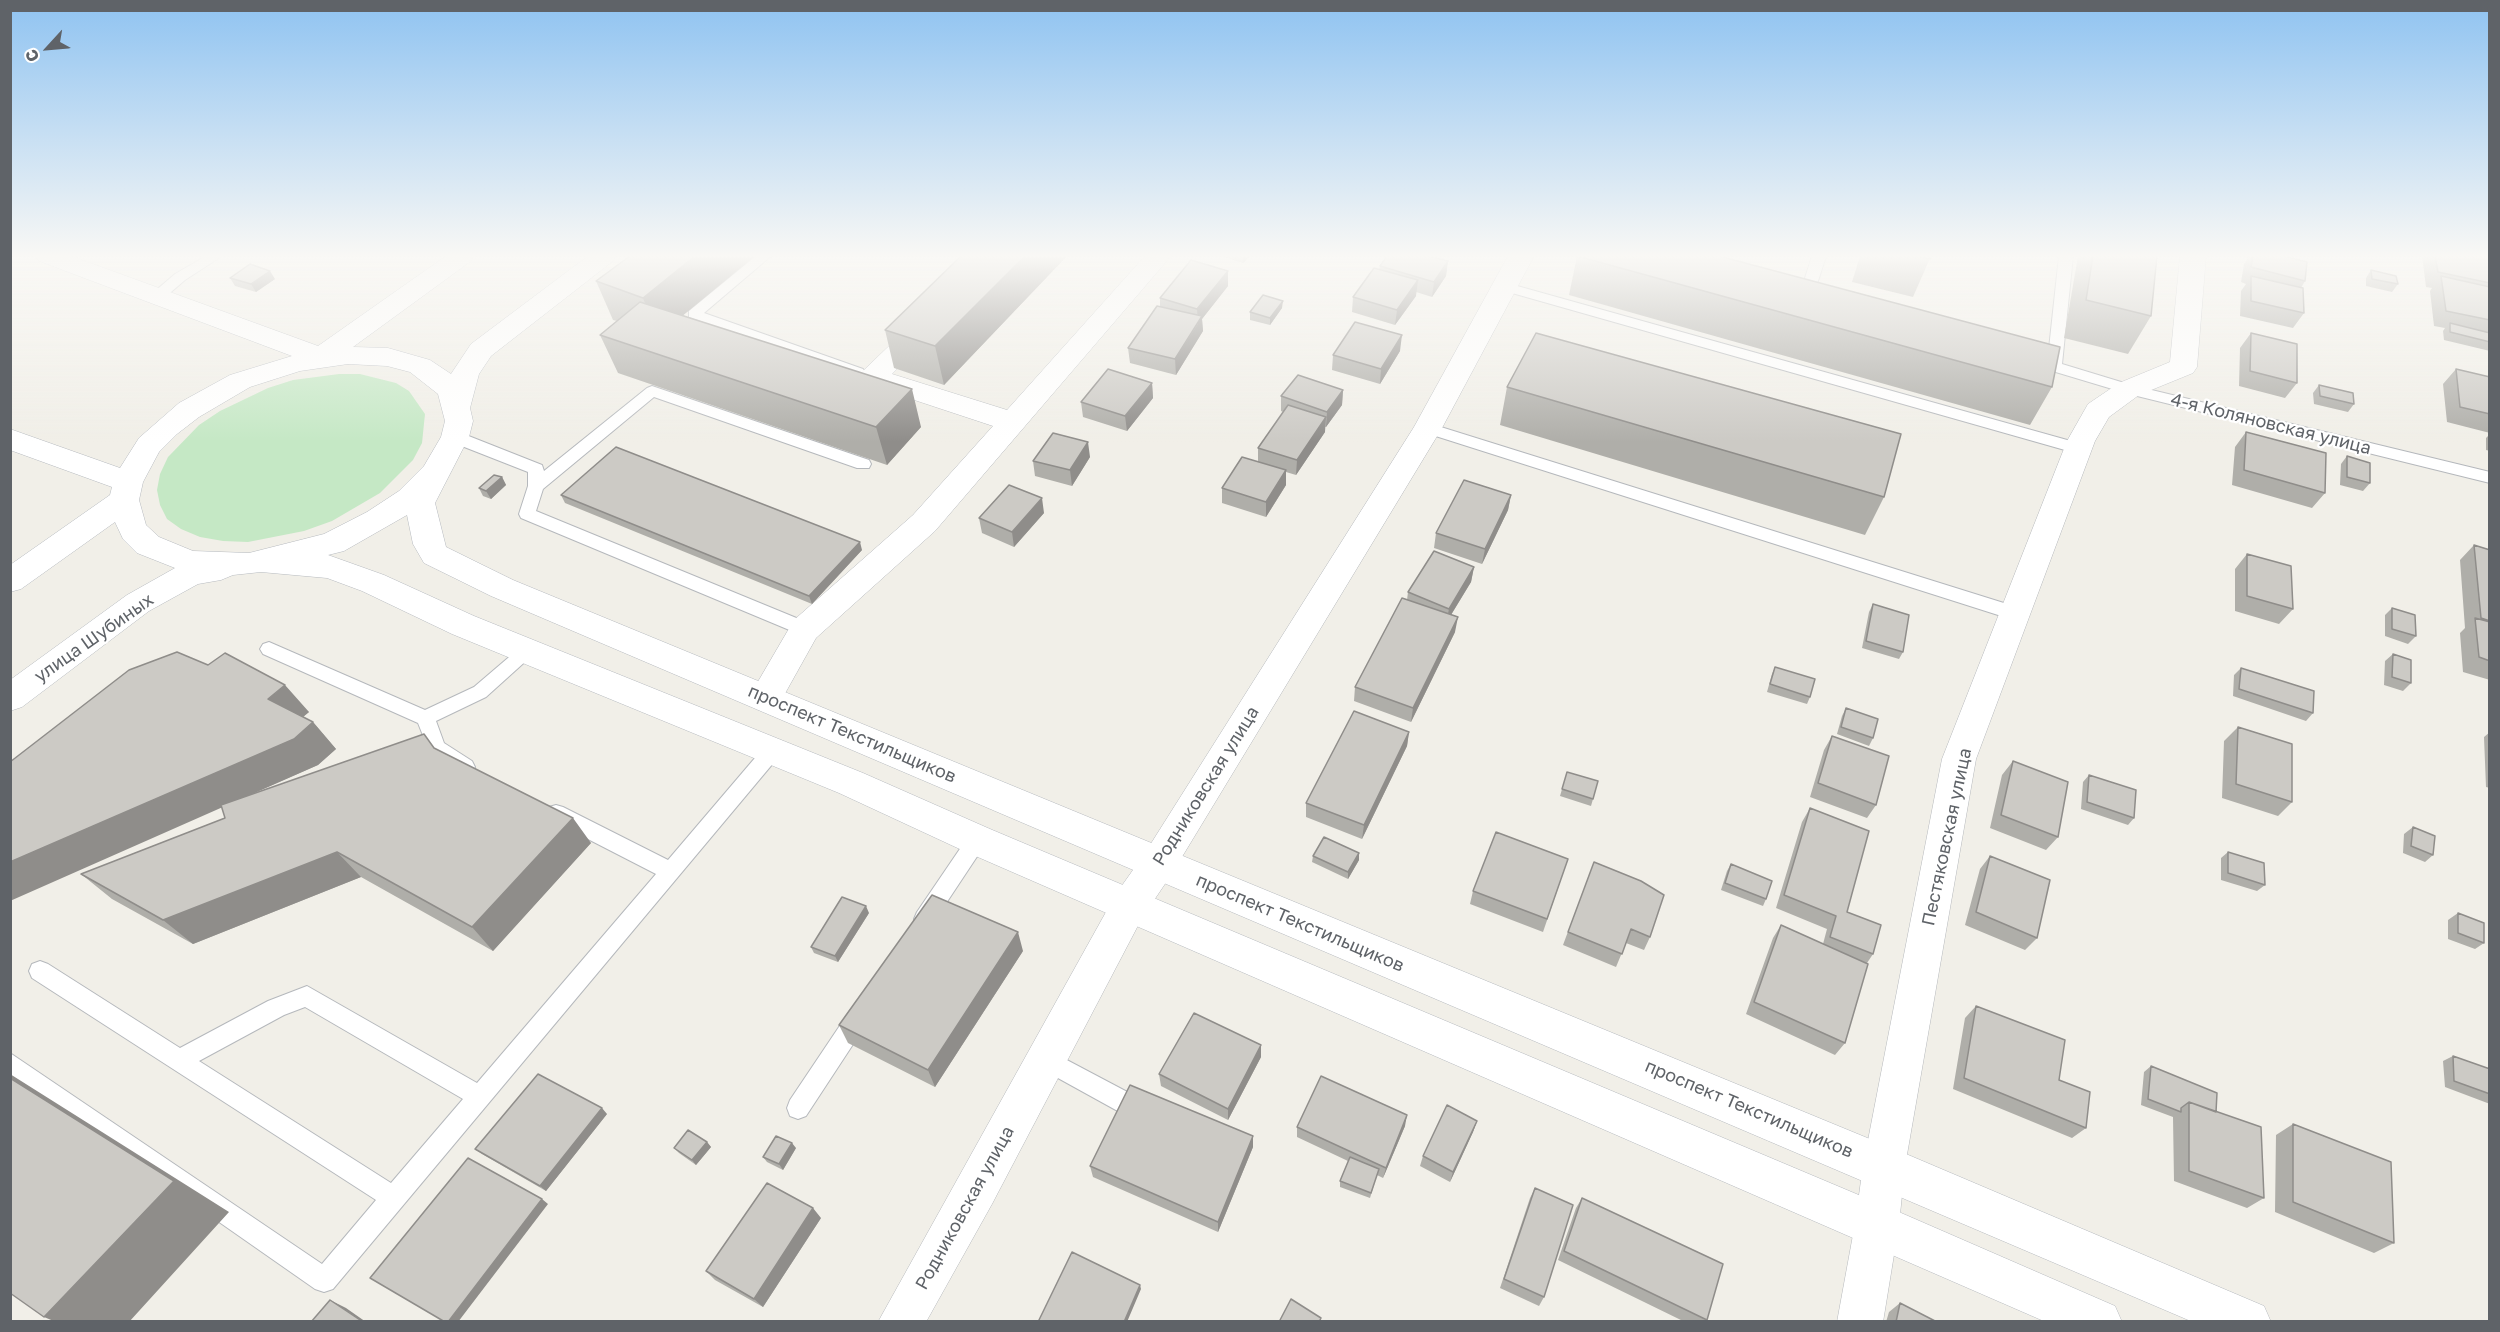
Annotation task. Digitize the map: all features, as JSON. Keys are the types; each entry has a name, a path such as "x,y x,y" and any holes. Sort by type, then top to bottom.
{"main road":[{"path":"220,318 321,357"},
{"path":"321,357 375,318"},
{"path":"457,406 465,373 481,350 522,318"},
{"path":"933,318 873,377 1012,422"},
{"path":"766,698 805,629 924,523 1103,318"},
{"name":"Родниковская улица","path":"901,1322 1130,906 1428,429 1486,318"},
{"name":"Пестяковская улица","path":"1860,1322 1877,1224 1884,1166 1959,759 2017,615 2079,449 2098,411 2129,389 2183,367 2187,318"},
{"path":"10,581 126,491 149,445 189,410 240,381 321,357 371,356 420,366 444,382 457,406 459,421 455,437 435,473 410,498 378,520 333,543 257,563"},
{"path":"10,439 126,491"},
{"name":"проспект Текстильщиков","path":"435,473 420,503 426,537 435,555 502,588 1884,1166 2248,1322"},
{"path":"126,491 127,516 134,531 148,544 168,555 193,562 330,567 528,651 772,750 1130,906 1877,1224 2099,1322"},
{"name":"улица Шубиных","path":"10,698 104,627 190,574 257,563"}],"lane":[{"path":"706,318 873,377"},
{"path":"1617,318 2079,449"},
{"name":"4-я Коляновская улица","path":"2059,318 2054,367 2129,389 2490,478"},
{"path":"536,486 652,391 863,464"},
{"path":"1428,429 2017,615"},
{"path":"455,437 536,469 536,486 527,514 805,629"},
{"path":"269,649 425,718 437,748 478,773"},
{"path":"425,718 480,692 528,651"},
{"path":"10,1063 324,1280 772,750"},
{"path":"542,806 670,871"},
{"path":"910,939 977,840"},
{"path":"40,971 394,1198"},
{"path":"179,1060 276,1008 307,996 479,1096"},
{"path":"798,1108 871,999"},
{"path":"1046,1060 1162,1124"}],"green space":[{"path":"339,374 360,374 396,383 409,391 425,414 422,443 413,460 380,493 332,521 304,531 248,542 200,537 181,529 167,519 160,505 157,490 160,474 168,457 199,425 220,411 268,388 293,380"}],"building":[{"path":"620,318 691,318 912,389 876,427 600,335"},
{"path":"897,318 963,318 935,346 885,330"},
{"path":"1149,318 1201,318 1175,359 1128,348"},
{"path":"1802,318 1952,318 2060,347 2052,387"},
{"path":"1355,322 1402,335 1381,369 1333,355"},
{"path":"2450,323 2490,333 2490,342 2450,332"},
{"path":"1536,333 1901,434 1884,497 1507,387"},
{"path":"2251,333 2297,344 2297,383 2250,371"},
{"path":"1108,369 1152,383 1125,416 1081,402"},
{"path":"2456,369 2490,377 2490,414 2460,407"},
{"path":"1298,375 1343,390 1327,412 1281,396"},
{"path":"2319,385 2353,393 2354,404 2320,396"},
{"path":"1288,405 1326,417 1297,460 1258,448"},
{"path":"2246,432 2326,453 2325,493 2244,470"},
{"path":"1053,433 1088,442 1070,470 1033,461"},
{"path":"616,447 860,542 809,596 561,495"},
{"path":"2347,456 2370,463 2370,483 2347,477"},
{"path":"1242,457 1286,470 1266,502 1222,488"},
{"path":"494,475 502,477 486,491 479,488"},
{"path":"1464,480 1511,495 1485,549 1436,533"},
{"path":"1009,485 1042,498 1012,532 979,518"},
{"path":"2474,545 2490,550 2490,621 2481,618"},
{"path":"1434,551 1474,567 1449,609 1408,592"},
{"path":"2247,554 2291,566 2293,609 2247,596"},
{"path":"1402,598 1458,617 1413,708 1355,687"},
{"path":"1873,604 1909,615 1903,652 1866,641"},
{"path":"2392,608 2415,615 2416,636 2392,629"},
{"path":"2475,618 2490,622 2490,661 2479,657"},
{"path":"177,652 208,665 225,653 285,685 268,699 313,722 294,739 10,862 10,762 129,670"},
{"path":"2393,654 2411,660 2411,683 2392,677"},
{"path":"1775,667 1815,679 1810,697 1770,684"},
{"path":"2241,668 2314,691 2313,713 2239,689"},
{"path":"1846,708 1878,719 1873,738 1841,727"},
{"path":"1354,711 1409,732 1364,825 1306,803"},
{"path":"2238,727 2292,744 2292,802 2236,784"},
{"path":"424,734 434,748 573,818 472,927 337,852 163,920 81,874 225,818 221,805"},
{"path":"1832,736 1889,756 1876,805 1818,783"},
{"path":"2013,761 2068,782 2058,837 2001,815"},
{"path":"1567,772 1598,781 1593,799 1562,789"},
{"path":"2089,775 2136,790 2134,818 2087,802"},
{"path":"1810,808 1869,831 1847,912 1881,925 1873,954 1830,937 1836,916 1784,895"},
{"path":"2413,827 2435,836 2433,855 2411,846"},
{"path":"1496,832 1568,859 1547,919 1473,891"},
{"path":"1324,837 1359,853 1348,872 1313,856"},
{"path":"2228,852 2264,863 2265,885 2228,873"},
{"path":"1990,856 2050,880 2037,938 1976,912"},
{"path":"1594,862 1641,881 1664,895 1650,937 1631,929 1622,954 1568,932"},
{"path":"1731,864 1772,881 1766,899 1725,883"},
{"path":"932,895 1018,932 928,1070 839,1025"},
{"path":"842,897 866,906 835,956 811,947"},
{"path":"2458,913 2484,923 2484,943 2458,933"},
{"path":"1781,925 1868,964 1845,1043 1754,1002"},
{"path":"1976,1006 2065,1040 2059,1080 2090,1092 2086,1128 1964,1078"},
{"path":"1194,1013 1261,1045 1228,1109 1159,1074"},
{"path":"2453,1056 2490,1069 2490,1094 2454,1081"},
{"path":"2151,1066 2217,1093 2216,1112 2189,1102 2181,1108 2181,1112 2148,1099"},
{"path":"538,1074 602,1108 540,1186 475,1149"},
{"path":"1321,1076 1407,1115 1386,1168 1297,1127"},
{"path":"10,1078 174,1181 44,1317 10,1293"},
{"path":"1130,1085 1253,1136 1218,1222 1090,1166"},
{"path":"2189,1102 2261,1127 2264,1198 2189,1171"},
{"path":"1447,1105 1477,1121 1453,1172 1423,1156"},
{"path":"2293,1124 2391,1162 2394,1243 2293,1202"},
{"path":"688,1130 707,1142 692,1160 674,1148"},
{"path":"776,1136 792,1143 779,1164 763,1157"},
{"path":"1350,1157 1379,1169 1371,1193 1340,1181"},
{"path":"468,1158 542,1199 448,1322 445,1322 370,1278"},
{"path":"767,1183 813,1208 754,1299 706,1271"},
{"path":"1535,1188 1573,1205 1544,1297 1504,1279"},
{"path":"1582,1198 1723,1264 1707,1320 1564,1251"},
{"path":"1072,1252 1140,1285 1124,1322 1038,1322"},
{"path":"1291,1299 1321,1318 1319,1322 1279,1322"},
{"path":"330,1300 363,1322 311,1322"},
{"path":"1900,1303 1937,1322 1896,1322"}]}
